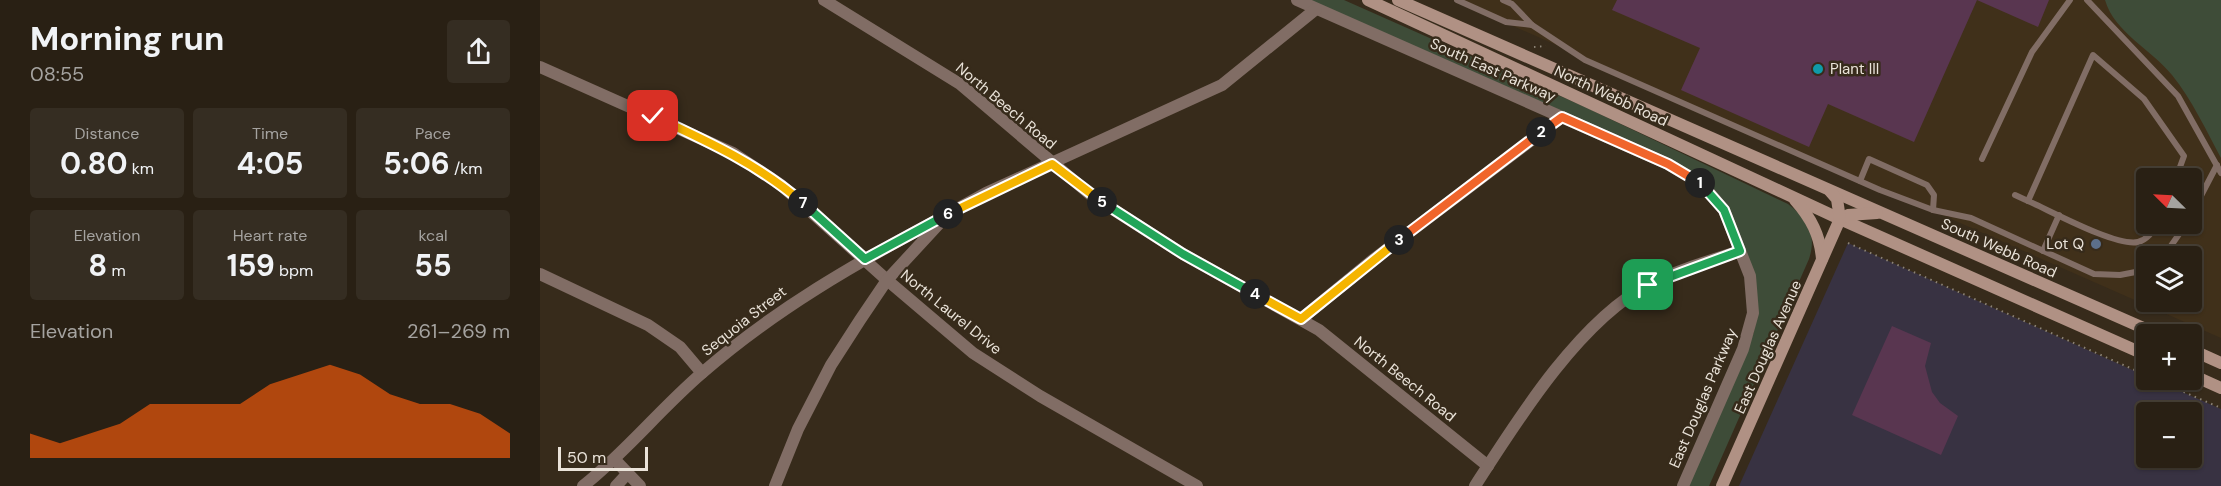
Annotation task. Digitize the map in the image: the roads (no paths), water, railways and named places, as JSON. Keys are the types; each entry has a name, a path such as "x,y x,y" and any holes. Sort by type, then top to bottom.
{"main road":[{"name":"North Webb Road","path":"1368,0 1840,219"},
{"name":"North Webb Road","path":"1398,0 1829,190"},
{"path":"1829,190 1837,199 1840,219"},
{"name":"South Webb Road","path":"1829,190 2136,325"},
{"path":"1792,197 1812,221 1818,234 1822,262"},
{"path":"1840,219 1848,215 1881,213"},
{"path":"1840,219 2136,351"},
{"name":"East Douglas Avenue","path":"1722,486 1840,219"},
{"path":"2202,354 2221,363"},
{"path":"2202,379 2221,388"}],"street":[{"name":"North Beech Road","path":"824,0 960,84 1092,196 1183,254 1319,330 1488,466"},
{"name":"South East Parkway","path":"1297,0 1668,164 1703,185 1724,210 1740,251"},
{"name":"Sequoia Street","path":"583,486 615,460 702,373 803,295 948,214 1222,85 1316,9"},
{"name":"North Laurel Drive","path":"540,67 733,153 781,185 973,353 1040,396 1197,486"},
{"path":"1301,319 1374,259 1562,117"},
{"name":"Sequoia Street","path":"775,486 798,429 831,365 887,280 948,214"},
{"path":"1475,486 1526,410 1573,348 1607,315 1648,285 1740,251"},
{"name":"East Douglas Parkway","path":"1683,486 1743,348 1753,313 1750,276 1740,251"},
{"path":"540,274 648,325 680,347 702,373"},
{"path":"615,460 640,486"},
{"path":"616,486 628,473"}],"lane":[{"path":"1457,0 1473,3 1506,22 1532,25"},
{"path":"1503,0 1512,4 1532,25 1585,60 1860,181 1933,210 1971,218 2094,274 2120,275 2136,272"},
{"path":"1982,159 2032,52 2070,0"},
{"path":"2087,0 2178,96 2221,173"},
{"path":"2028,201 2092,55 2144,99 2184,156 2180,168"},
{"path":"1860,181 1869,159 1927,185 1934,195 1933,210"},
{"path":"2202,194 2217,165"},
{"path":"2015,195 2120,242 2139,242 2151,234"},
{"path":"2043,251 2059,215"}],"place":[{"name":"Plant III","path":"1818,69"},
{"name":"Lot Q","path":"2096,244"}]}
